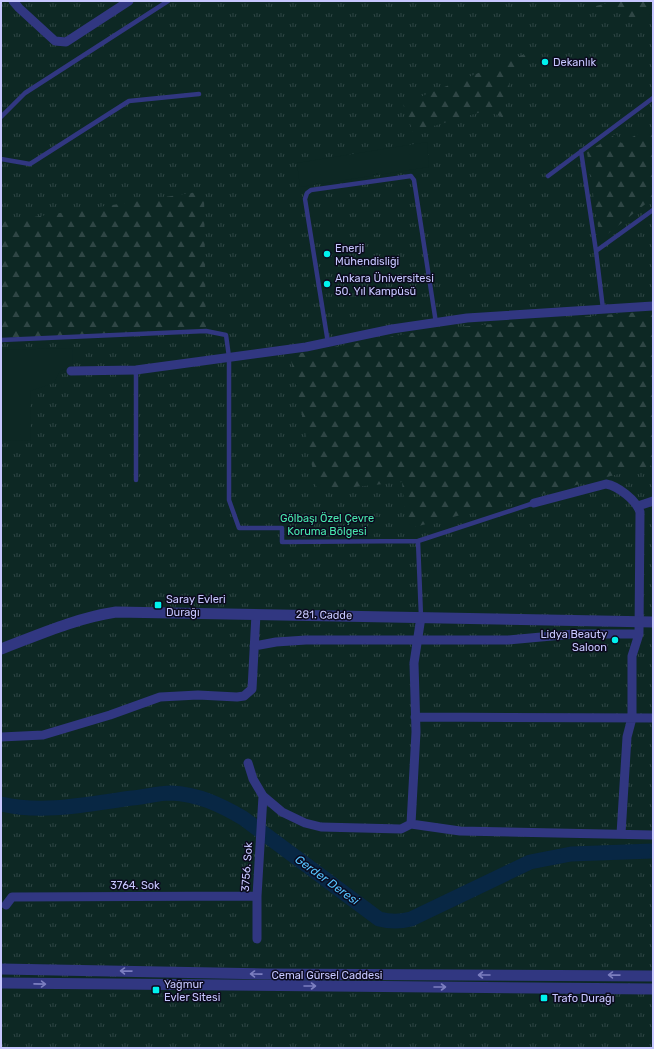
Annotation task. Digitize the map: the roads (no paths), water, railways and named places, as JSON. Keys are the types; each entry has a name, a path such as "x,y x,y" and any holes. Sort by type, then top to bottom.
{"street":[{"path":"14,1 19,8 55,41 60,43 72,39 129,1"},
{"path":"71,371 136,370 328,342 392,329 467,318 653,306"},
{"path":"534,503 603,484 614,486 638,506 641,516 639,634 632,656 632,718 627,737 621,834"},
{"path":"638,506 653,501"},
{"name":"281. Cadde","path":"1,649 77,621 100,614 116,612 653,622"},
{"path":"1,736 43,735 110,715 160,697 183,695 229,698 244,696 252,689 256,614"},
{"path":"411,824 416,717 414,663 421,617"},
{"path":"254,646 276,642 306,640 508,640 574,634 639,634"},
{"path":"416,717 653,718"},
{"path":"248,763 253,779 263,796 282,812 312,826 400,829 411,824 460,831 653,835"},
{"name":"3756. Sok","path":"257,939 257,896 263,796"},
{"name":"3764. Sok","path":"6,905 12,897 257,896"},
{"name":"Cemal Gürsel Caddesi","path":"1,969 265,974 653,976"},
{"name":"Cemal Gürsel Caddesi","path":"1,983 653,989"}],"lane":[{"path":"1,117 25,94 168,1"},
{"path":"1,159 30,164 129,101 199,94"},
{"path":"548,176 653,98"},
{"path":"581,151 603,309"},
{"path":"328,342 305,199 307,193 311,190 411,176 414,180 436,323"},
{"path":"596,251 653,210"},
{"path":"1,340 206,331 226,335 229,357 229,500 239,528 282,528 282,542 418,541 534,503"},
{"path":"136,370 136,480"},
{"path":"418,541 421,617"}],"waterway":[{"name":"Gerder Deresi","path":"1,804 33,808 66,807 171,793 200,798 218,805 243,818 379,919 391,921 411,919 530,862 571,854 653,851"}],"place":[{"name":"Dekanlık","path":"545,62"},
{"name":"Enerji Mühendisliği","path":"327,254"},
{"name":"Ankara Üniversitesi 50. Yıl Kampüsü","path":"327,284"},
{"name":"Saray Evleri Durağı","path":"158,605"},
{"name":"Lidya Beauty Saloon","path":"615,640"},
{"name":"Yağmur Evler Sitesi","path":"156,990"},
{"name":"Trafo Durağı","path":"544,998"}],"park label":[{"name":"Gölbaşı Özel Çevre Koruma Bölgesi","path":"327,524"}]}
